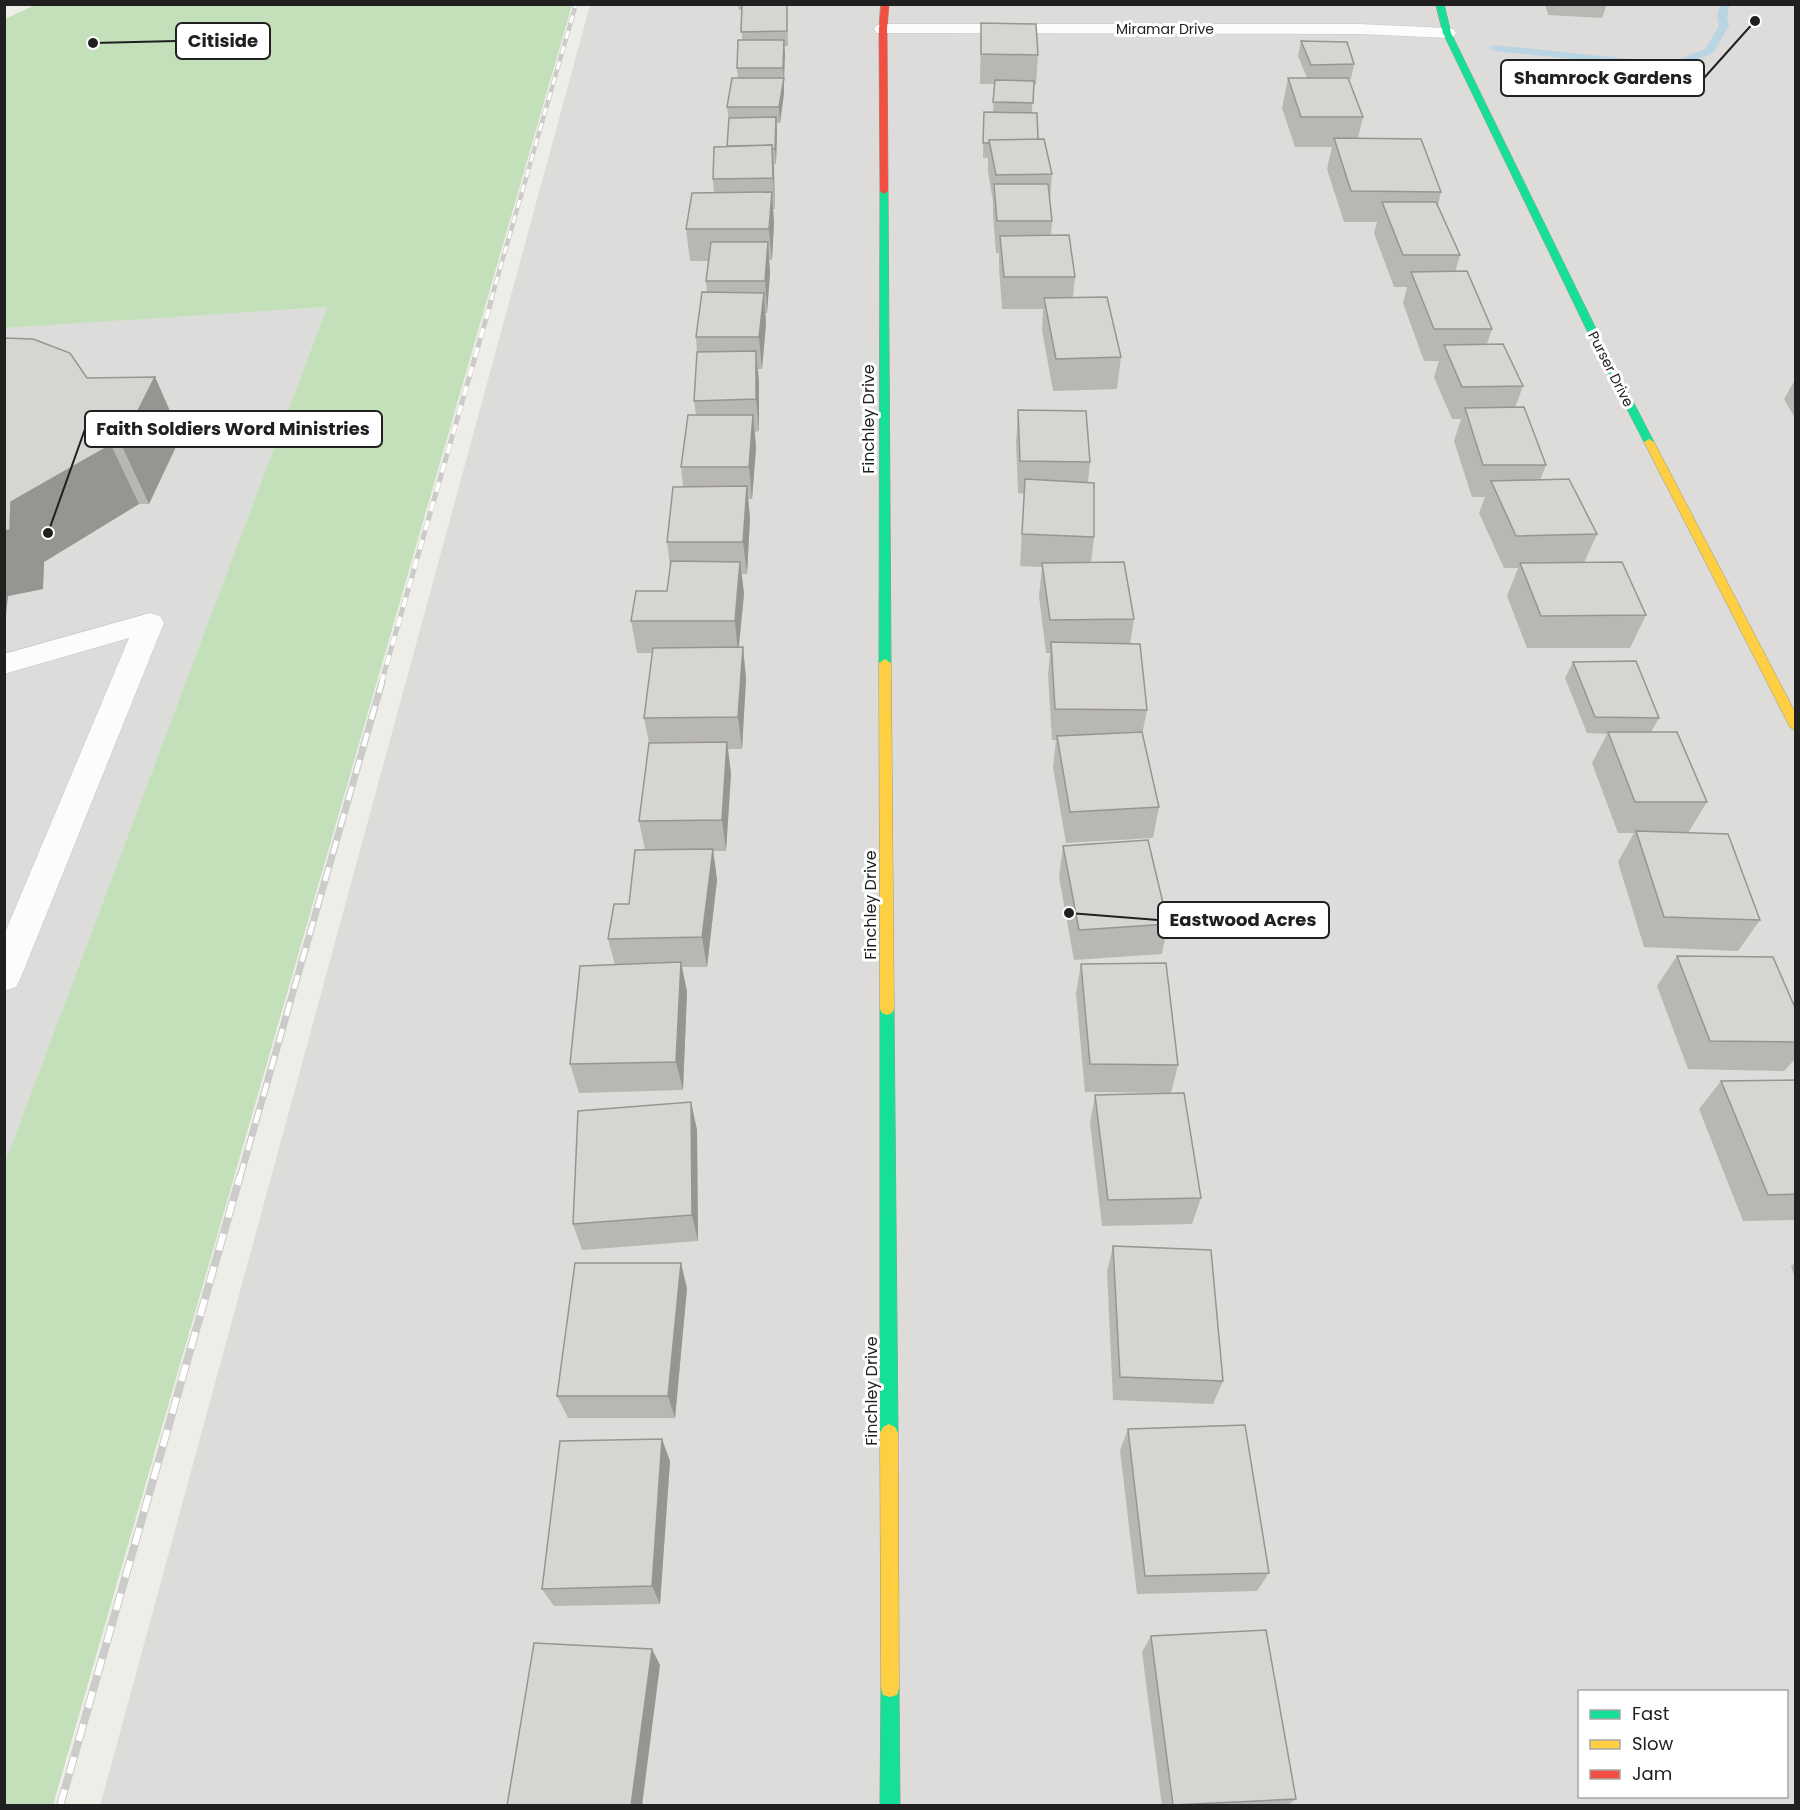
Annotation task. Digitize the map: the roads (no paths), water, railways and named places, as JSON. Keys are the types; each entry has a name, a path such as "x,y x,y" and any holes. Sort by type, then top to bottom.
{"street":[{"name":"Finchley Drive","path":"885,4 883,29 890,1806"},
{"name":"Purser Drive","path":"1440,4 1447,33 1600,347 1796,727"},
{"name":"Miramar Drive","path":"883,29 1360,29 1447,33"},
{"path":"4,663 150,623 4,977"}],"waterway":[{"path":"1494,48 1640,63 1676,64 1709,51 1724,26 1722,16 1725,4"}],"railway":[{"path":"491,300 576,4"},
{"path":"381,684 492,298"},
{"path":"240,1177 382,682"},
{"path":"60,1806 240,1176"}],"place":[{"name":"Shamrock Gardens","path":"1755,21"},
{"name":"Citiside","path":"93,43"},
{"name":"Faith Soldiers Word Ministries","path":"48,533"},
{"name":"Eastwood Acres","path":"1069,913"}]}
